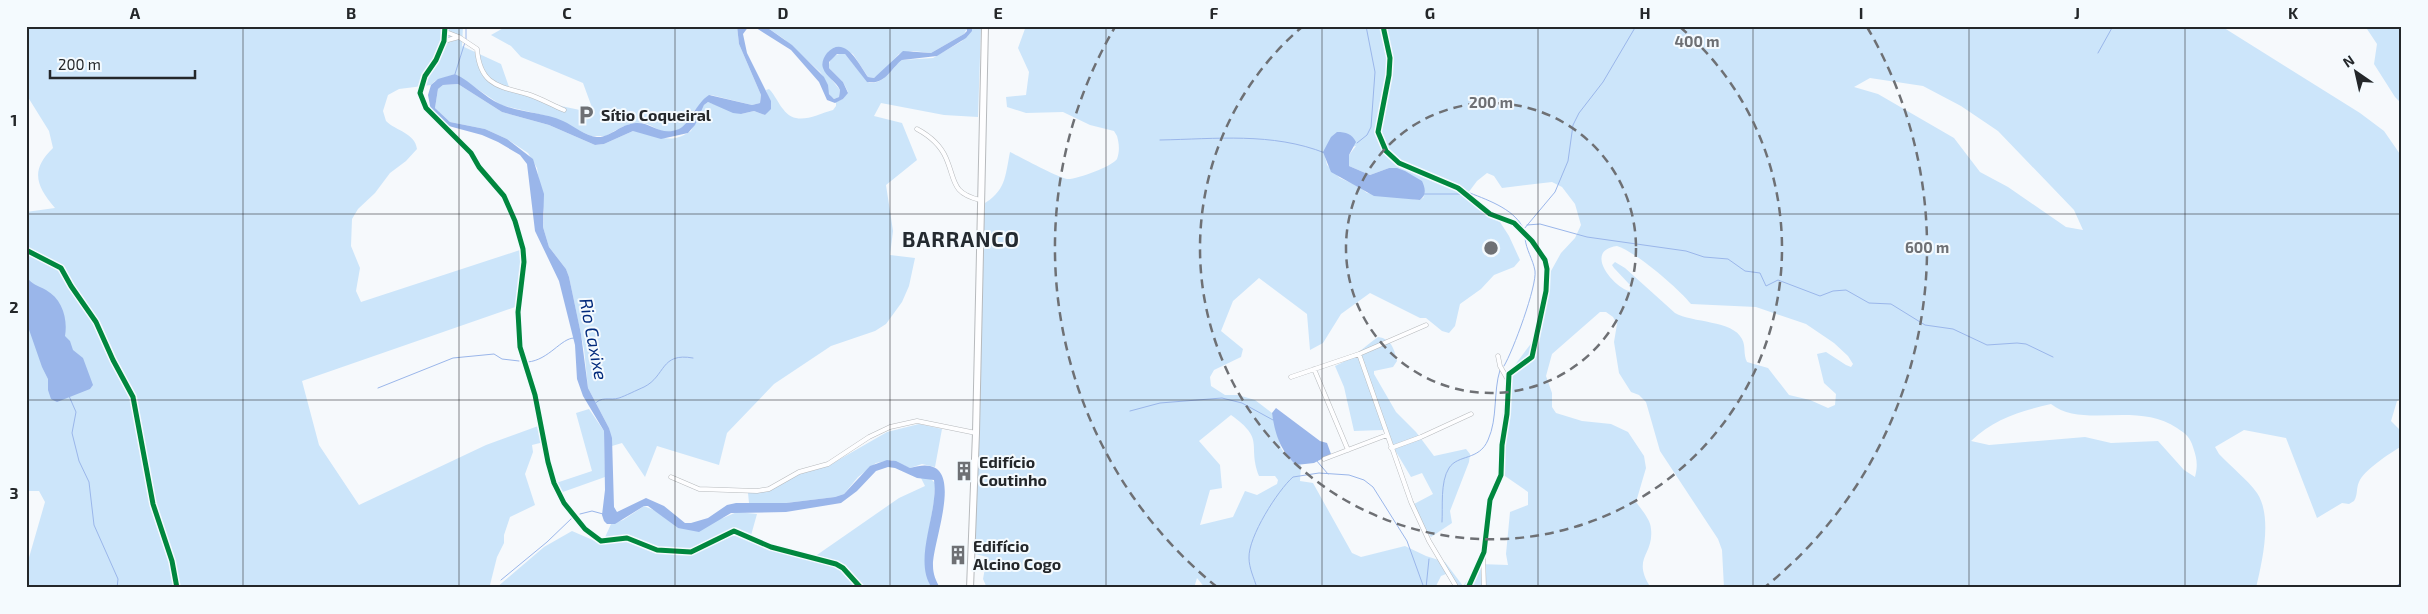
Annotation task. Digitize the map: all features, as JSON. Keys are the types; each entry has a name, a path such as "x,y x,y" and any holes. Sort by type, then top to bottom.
{"main road":[{"path":"970,588 976,433 985,26"}],"street":[{"path":"445,26 444,41 436,60 425,76 420,93 426,108 471,153 479,167 504,196 516,221 523,249 524,262 518,312 520,347 534,395 548,462 554,483 564,503 585,529 601,541 627,538 657,550 691,552 734,531 771,547 814,557 843,568 861,588"},
{"path":"1383,26 1390,58 1389,75 1378,132 1386,151 1399,163 1458,188 1490,214 1514,224 1532,241 1545,260 1548,269 1546,291 1532,357 1511,370 1508,380 1507,414 1502,445 1501,475 1490,500 1484,552 1484,588"},
{"path":"446,32 461,37 477,49 478,60 483,72 497,87 530,95 564,110"},
{"path":"444,41 461,37"},
{"path":"917,129 939,145 947,159 953,181 961,193 980,200"},
{"path":"26,250 61,268 96,322 113,360 133,397 153,504 172,561 176,588"},
{"path":"1291,377 1359,354 1426,325"},
{"path":"1359,354 1411,502 1429,541 1457,588"},
{"path":"1498,356 1500,366 1508,380"},
{"path":"1314,369 1348,450"},
{"path":"1391,448 1421,437 1471,414"},
{"path":"671,477 699,489 757,492 769,489 799,472 828,464 869,437 890,427 917,421 976,433"},
{"path":"1324,460 1387,435"},
{"path":"1468,588 1484,552"}],"shaded area":[{"path":"26,26 463,26 462,46 501,64 509,87 561,106 594,113 583,83 521,57 511,46 491,35 507,26 737,26 739,44 761,95 760,103 752,105 711,95 691,114 684,126 674,131 668,132 648,124 633,123 623,126 606,136 591,136 547,116 501,105 455,74 435,81 431,85 399,89 388,95 383,111 386,121 413,139 417,149 406,161 390,173 375,193 358,209 352,219 351,246 360,268 356,291 361,302 523,249 526,262 521,305 302,381 319,445 359,505 486,445 541,425 544,442 532,445 533,452 525,474 535,505 510,517 504,535 504,543 497,557 490,585 496,588 26,588 26,568 45,502 39,491 26,491 26,212 55,208 43,192 38,178 41,164 53,148 49,131 26,94"},
{"path":"765,26 966,26 967,28 964,34 931,53 913,51 899,54 874,78 868,77 853,54 841,48 824,58 832,80 840,90 839,97 834,99 829,93 820,72 784,39"},
{"path":"972,26 981,26 978,117 944,115 881,103 874,116 902,123 917,160 886,185 893,231 890,255 915,258 909,286 902,302 886,324 875,331 831,346 774,384 727,433 719,465 657,446 645,477 622,443 612,446 609,428 588,388 584,349 569,277 566,269 549,247 543,227 544,213 537,168 528,153 507,139 485,129 450,122 435,108 438,89 443,85 458,84 502,112 549,125 595,145 604,144 633,131 674,138 691,131 704,105 708,102 741,114 754,111 765,115 771,107 766,90 769,89 788,114 800,119 833,110 836,102 843,99 848,92 843,82 829,68 831,59 836,55 845,54 869,83 880,81 902,60 933,58 962,41"},
{"path":"1026,26 2221,26 2360,113 2384,131 2402,157 2402,398 2397,401 2391,421 2402,432 2402,446 2384,457 2366,472 2359,482 2354,501 2349,504 2342,503 2317,518 2286,438 2244,430 2215,447 2219,454 2253,488 2262,503 2265,540 2256,588 1724,588 1722,550 1718,539 1660,451 1646,402 1639,395 1631,392 1619,373 1614,342 1617,324 1613,317 1606,312 1600,312 1552,354 1546,376 1552,393 1552,407 1556,413 1582,421 1611,424 1628,432 1644,456 1646,468 1636,502 1651,526 1651,538 1643,563 1643,570 1651,588 1455,588 1446,574 1441,576 1435,588 1205,588 1197,578 1194,588 987,588 983,579 987,557 975,554 982,205 990,200 1000,189 1010,152 1062,178 1072,179 1102,169 1114,162 1117,159 1119,150 1118,139 1114,131 1090,125 1063,112 1026,113 1007,107 1006,97 1026,95 1029,72 1018,48","holes":["1870,78 1923,86 1961,106 1998,131 2074,210 2083,230 2066,227 2008,187 1980,172 1954,138 1878,94 1854,87","1356,146 1349,155 1349,166 1370,175 1389,168 1424,197 1420,200 1367,193 1358,186 1340,178 1327,165 1324,152","1487,173 1494,176 1502,188 1552,182 1562,187 1575,204 1581,225 1575,238 1561,253 1551,271 1537,317 1536,337 1508,374 1500,435 1505,476 1528,492 1528,505 1510,512 1506,554 1508,565 1479,564 1463,586 1445,562 1405,546 1361,557 1352,553 1313,483 1300,481 1301,465 1296,465 1281,448 1272,413 1255,400 1238,395 1225,395 1211,386 1210,377 1214,370 1241,357 1243,349 1221,331 1233,301 1259,278 1307,314 1310,350 1323,343 1341,314 1370,293 1420,318 1426,318 1442,331 1449,333 1455,326 1460,304 1481,289 1494,275 1514,267 1520,260 1500,222 1465,197 1477,181","1617,246 1635,255 1656,271 1691,304 1756,307 1806,324 1834,343 1848,356 1853,364 1851,367 1846,365 1826,352 1817,354 1824,383 1836,394 1835,405 1828,408 1810,400 1789,395 1768,368 1747,362 1742,339 1737,333 1721,325 1691,319 1675,313 1625,268 1615,262 1612,265 1630,285 1630,291 1624,289 1605,270 1602,255 1607,249","2051,404 2064,411 2078,414 2145,416 2161,420 2180,430 2190,441 2197,462 2195,477 2184,470 2158,441 2111,443 2085,437 1989,445 1971,441 1998,421","1231,415 1242,423 1252,437 1259,476 1275,476 1278,480 1277,484 1257,495 1245,491 1233,517 1200,525 1210,490 1222,488 1220,465 1199,441"]},
{"path":"2365,26 2402,26 2402,104 2395,97 2374,64 2377,44"},
{"path":"1378,337 1389,342 1397,361 1393,367 1374,371 1396,412 1416,432 1434,456 1466,449 1470,454 1469,462 1450,511 1452,523 1431,537 1422,526 1414,504 1433,494 1422,473 1411,477 1383,430 1354,431 1344,387 1335,366 1353,356"},
{"path":"589,409 604,431 605,477 560,493 556,483 592,471 576,413"},
{"path":"919,424 942,429 935,467 922,464 910,468 891,460 876,463 858,477 844,494 835,497 786,503 749,503 748,493 764,491 800,473 828,466 887,432"},
{"path":"921,478 930,478 935,483 934,501 926,547 929,583 932,588 496,588 544,547 572,531 602,544 611,524 623,520 644,506 656,511 678,528 723,518 737,512 757,514 750,539 762,546 814,557 899,498 925,486"}],"water":[{"path":"737,26 749,26 743,34 747,53 771,101 771,109 765,115 754,111 741,114 733,113 708,102 704,105 695,125 688,133 661,139 633,131 604,144 595,145 549,125 502,112 458,84 443,85 438,89 435,108 450,122 485,129 507,139 533,159 544,194 543,227 549,247 566,269 569,277 581,334 588,388 609,428 612,438 614,507 617,512 646,498 664,506 685,523 691,523 708,518 727,505 736,503 786,503 835,497 844,494 870,466 887,460 896,461 910,468 929,466 940,472 944,484 942,519 933,566 940,588 932,588 927,577 925,564 925,550 935,493 934,480 917,478 895,468 888,467 876,471 857,491 841,503 786,512 731,513 699,532 678,528 648,506 644,506 615,524 607,524 602,515 605,490 604,431 583,396 577,379 575,345 559,281 535,231 527,164 520,155 498,142 482,135 445,125 431,111 428,95 431,85 438,79 455,74 500,104 555,118 593,136 602,137 636,123 672,131 683,127 700,103 709,95 752,105 760,103 761,95 739,44"},
{"path":"753,26 765,26 792,45 824,77 828,85 829,94 834,99 839,97 840,90 824,71 822,64 827,53 834,48 846,49 856,59 868,77 874,78 903,51 931,53 964,34 967,31 966,26 972,26 972,31 966,38 937,56 902,60 887,76 879,81 867,82 845,54 837,54 829,62 829,68 843,82 848,93 843,99 835,103 827,100 819,82 791,50"},
{"path":"1337,132 1348,134 1356,142 1349,155 1349,166 1370,175 1389,168 1405,171 1422,181 1425,191 1422,198 1420,200 1374,196 1331,172 1323,152 1331,137"},
{"path":"26,276 33,283 52,294 60,304 66,322 65,336 70,341 73,350 83,358 93,385 90,389 57,402 51,399 48,390 48,379 26,321"},
{"path":"1276,408 1320,441 1327,443 1331,454 1314,463 1296,465 1286,454 1277,435 1272,413"}],"waterway":[{"path":"455,74 466,39 466,26"},
{"path":"1357,143 1367,135 1371,127 1375,72 1366,26"},
{"path":"1524,229 1555,192 1568,161 1573,125 1579,113 1603,82 1636,26"},
{"path":"2098,53 2113,26"},
{"path":"1160,140 1264,139 1305,146 1325,153"},
{"path":"1470,193 1502,207 1516,218 1525,232"},
{"path":"1424,194 1462,194"},
{"path":"1527,225 1540,224 1587,237 1686,251 1704,257 1728,259 1745,271 1760,273 1766,286 1778,280 1820,296 1833,291 1846,290 1869,303 1891,304 1925,325 1953,329 1987,345 2026,344 2053,357"},
{"path":"1504,366 1524,318 1535,279 1535,271 1525,238"},
{"name":"Rio Caxixe","path":"528,362 548,354 564,341 574,338"},
{"path":"378,388 453,358 494,354 502,359 519,361"},
{"path":"594,405 600,400 616,399 644,387 656,377 664,366 675,358 693,358"},
{"path":"1442,522 1443,487 1449,468 1458,461 1479,451 1488,440 1493,423 1500,370"},
{"path":"69,396 76,412 72,433 79,461 89,482 94,525 118,579 117,588"},
{"path":"1130,411 1160,403 1222,398 1242,403 1273,420"},
{"path":"1316,460 1328,474"},
{"path":"1257,588 1249,558 1253,538 1265,514 1293,477 1319,473 1349,475 1364,480 1373,487 1407,541 1424,588"},
{"path":"580,514 592,511 603,514"},
{"path":"501,580 547,542 572,518"},
{"path":"1426,588 1429,559"},
{"path":"2394,588 2402,582"}],"cycle path":[{"path":"445,26 444,41 436,60 425,76 420,93 426,108 471,153 479,167 504,196 515,221 523,249 524,262 518,312 520,347 535,395 548,462 554,483 564,503 585,529 601,541 627,538 657,550 691,552 734,531 771,547 836,564 843,568 861,588"},
{"path":"1383,26 1390,58 1389,75 1378,132 1386,151 1399,163 1458,188 1490,214 1514,223 1532,241 1545,260 1547,269 1546,291 1532,357 1509,374 1501,475 1490,500 1484,552 1468,588"},
{"path":"26,250 61,268 96,322 113,360 133,397 153,504 172,561 177,588"}],"place":[{"name":"Sítio Coqueiral","path":"586,115"},
{"name":"Edifício Coutinho","path":"964,471"},
{"name":"Edifício Alcino Cogo","path":"958,555"}],"district":[{"name":"BARRANCO","path":"961,240"}]}
